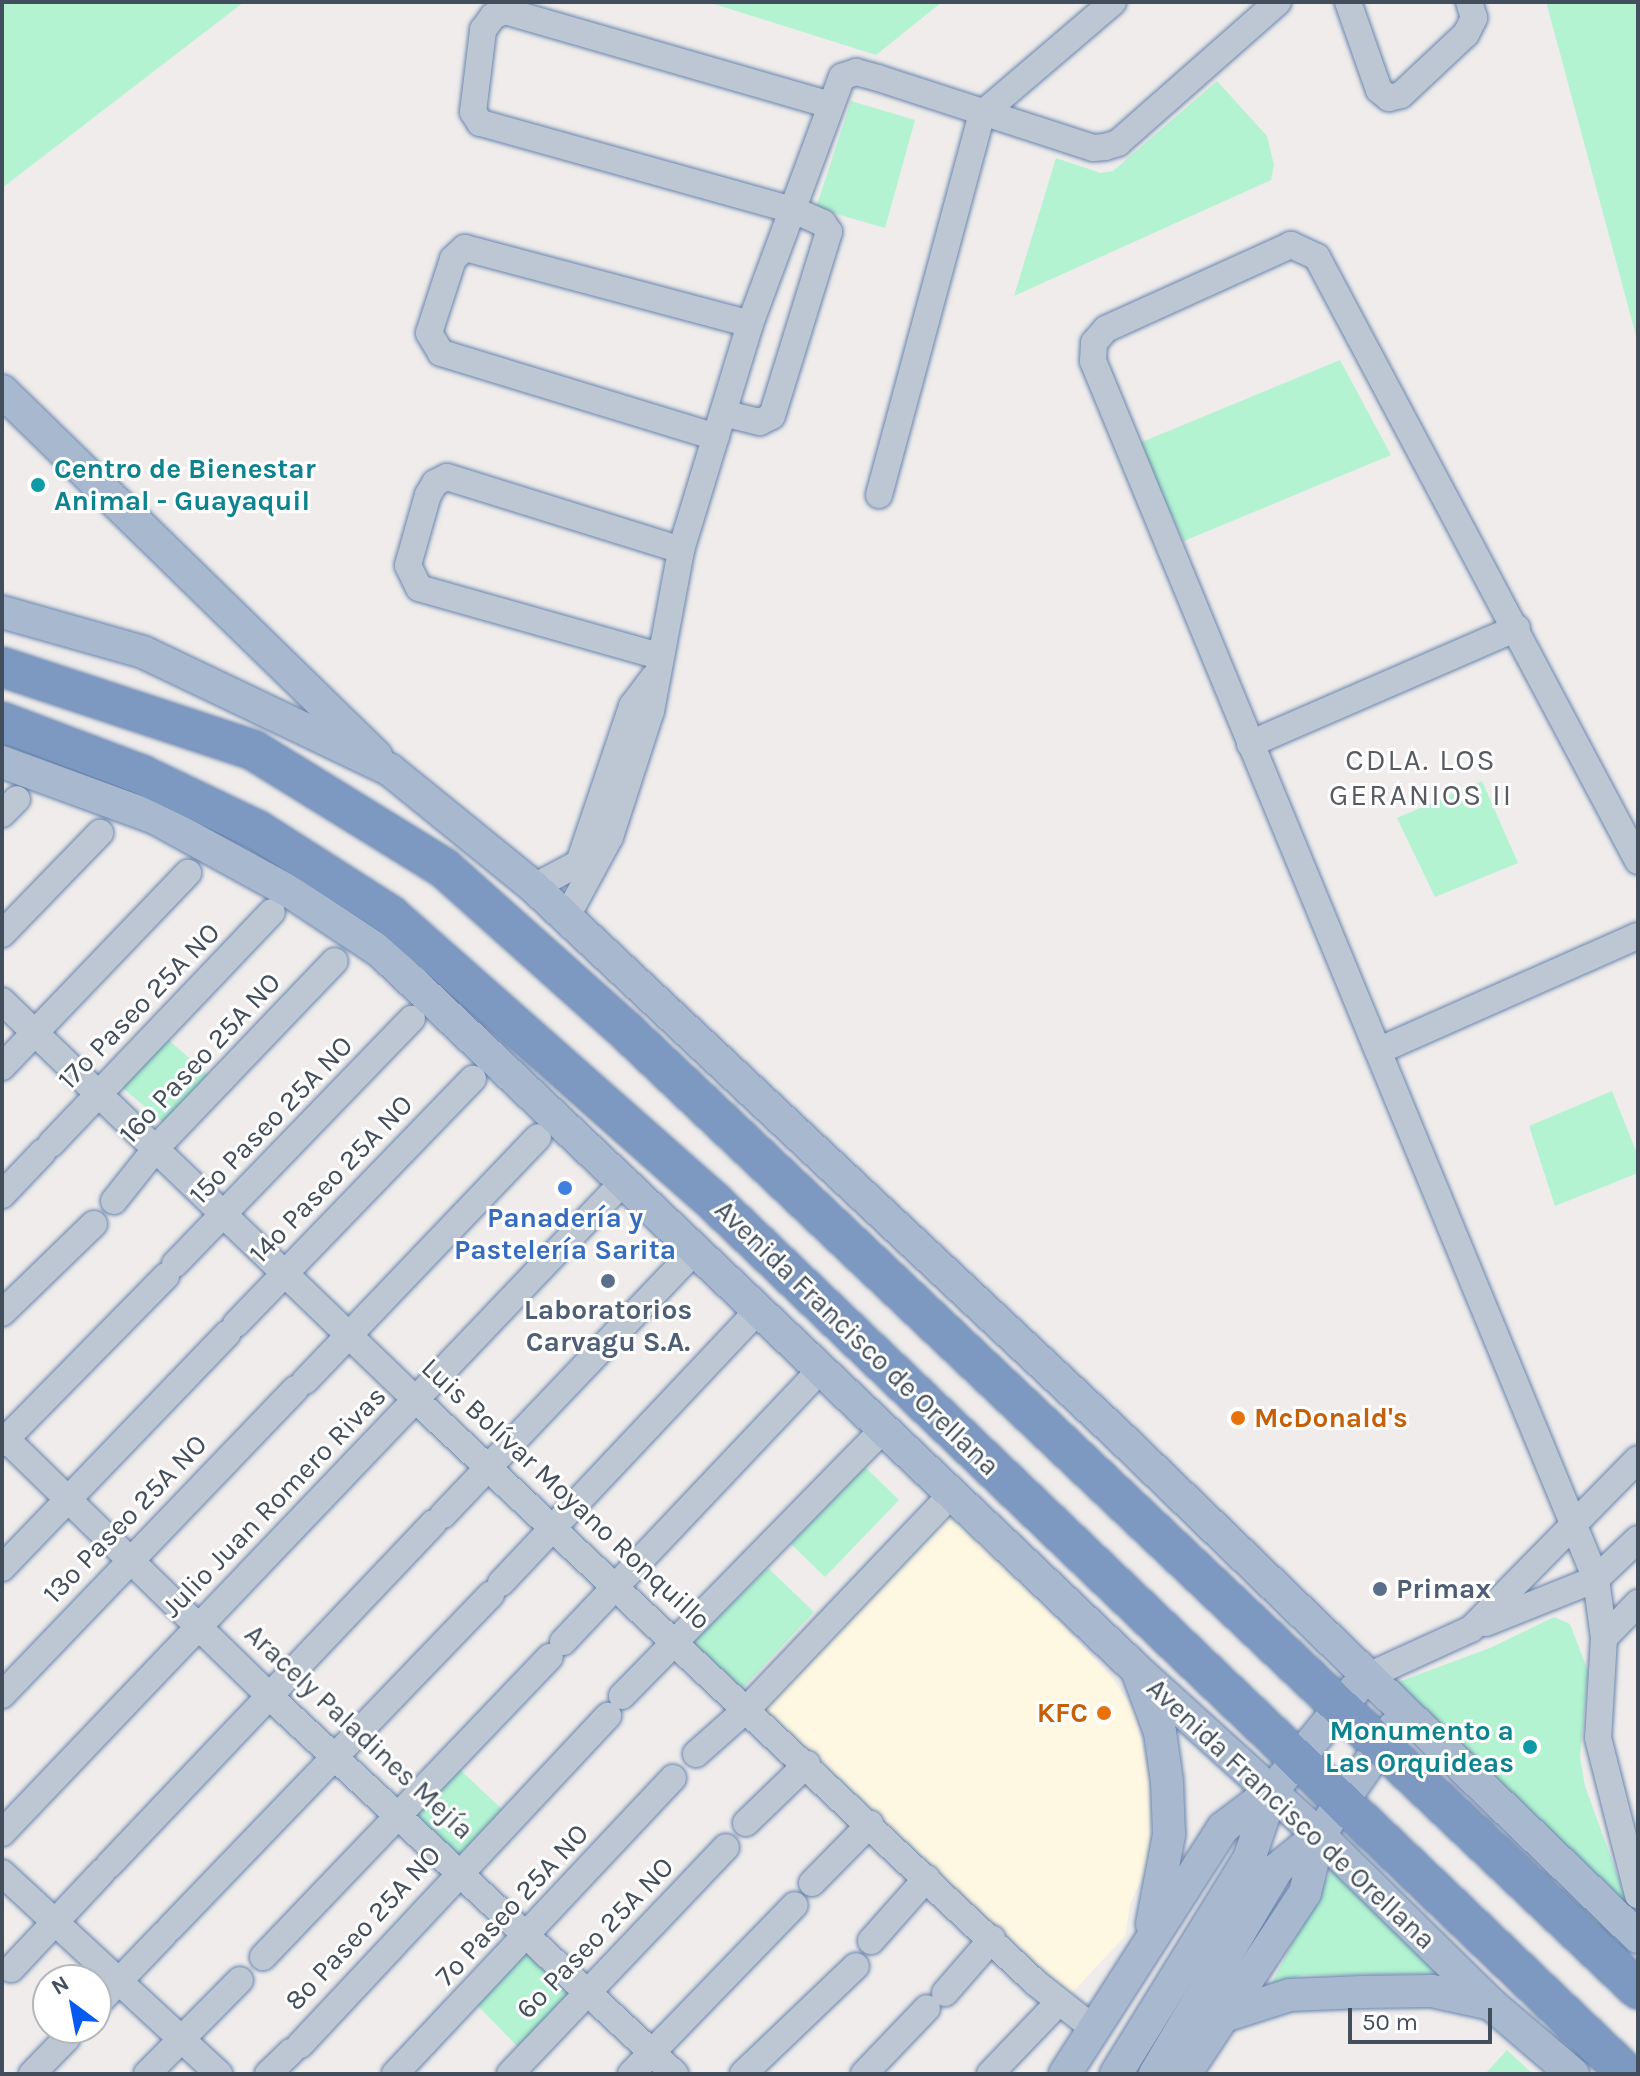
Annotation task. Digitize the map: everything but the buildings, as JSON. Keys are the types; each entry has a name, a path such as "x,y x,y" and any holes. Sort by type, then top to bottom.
{"highway":[{"path":"2,667 253,750 444,868 621,1026 1638,1989"},
{"name":"Avenida Francisco de Orellana","path":"2,722 142,775 257,830 390,915 708,1196 1627,2074"}],"main road":[{"path":"2,391 301,678 390,770 534,887 1111,1428 1638,1937"},
{"path":"2,612 143,652 390,770"},
{"name":"Avenida Francisco de Orellana","path":"2,762 155,818 292,893 381,952 954,1492 1137,1670 1319,1835 1491,2004 1573,2074"},
{"path":"1137,1670 1160,1732 1167,1782 1169,1835 1150,1938"},
{"path":"1065,2074 1223,1828 1272,1791 1366,1677"},
{"path":"1155,2074 1277,1869 1319,1835 1405,1713"},
{"path":"1116,2074 1249,1859 1272,1791"},
{"path":"1189,2072 1305,1893 1319,1835"},
{"path":"1224,2016 1290,1995 1432,1991 1491,2004"}],"street":[{"path":"879,495 982,114 1113,2"},
{"path":"566,918 587,866 610,837 651,711 656,667 681,550 750,324 796,211 828,104 842,77 856,72 1093,148 1118,143 1278,2"},
{"path":"1348,2 1379,90 1389,98 1401,95 1466,34 1474,18 1469,2"},
{"path":"750,324 465,248 453,259 429,333 441,353 720,425 760,422 772,416 829,240 823,223 796,211 480,123 473,112 483,30 493,16 505,11 828,104"},
{"path":"1638,861 1517,628 1317,257 1291,245 1106,329 1094,343 1093,361 1596,1579 1604,1638 1598,1738 1638,1895"},
{"path":"656,667 419,588 408,565 428,495 435,483 447,477 681,550"},
{"path":"1250,744 1517,628"},
{"path":"2,934 100,833"},
{"path":"534,887 587,866"},
{"path":"2,1067 188,873"},
{"name":"17º Paseo 25A NO","path":"2,1195 272,912"},
{"path":"1378,1051 1638,936"},
{"name":"16º Paseo 25A NO","path":"114,1201 157,1147 335,961"},
{"name":"Luis Bolívar Moyano Ronquillo","path":"2,1001 287,1271 416,1400 615,1587 679,1642 1058,2003 1093,2028"},
{"name":"15º Paseo 25A NO","path":"3,1439 412,1019"},
{"name":"14º Paseo 25A NO","path":"2,1568 473,1079"},
{"name":"13º Paseo 25A NO","path":"2,1695 538,1137"},
{"name":"Julio Juan Romero Rivas","path":"2,1833 625,1180"},
{"path":"2,1313 94,1224"},
{"path":"11,1969 695,1250"},
{"path":"112,1987 496,1588 759,1309"},
{"path":"263,1957 397,1812 557,1650 821,1369"},
{"name":"8º Paseo 25A NO","path":"268,2074 615,1706 885,1427"},
{"name":"Aracely Paladines Mejía","path":"3,1439 131,1558 269,1696 460,1870 675,2074"},
{"path":"1471,1629 1575,1529 1638,1459"},
{"path":"696,1754 748,1708 954,1492"},
{"path":"1366,1677 1471,1629 1596,1579 1638,1539"},
{"path":"1604,1638 1638,1603"},
{"path":"746,1823 807,1764"},
{"name":"7º Paseo 25A NO","path":"395,2074 529,1936 673,1778"},
{"path":"812,1883 870,1824"},
{"name":"6º Paseo 25A NO","path":"510,2074 726,1847"},
{"path":"2,1873 178,2040 219,2074"},
{"path":"871,1941 927,1878"},
{"path":"631,2074 795,1905"},
{"path":"864,2074 992,1939"},
{"path":"743,2074 856,1966"},
{"path":"147,2074 240,1980"},
{"path":"990,2074 1058,2003"},
{"path":"32,2074 62,2044"}],"shaded area":[{"path":"952,1506 1113,1679 1135,1712 1149,1778 1149,1862 1130,1904 1125,1936 1070,1995 761,1706"}],"green space":[{"path":"2,2 244,2 2,188"},
{"path":"708,2 942,2 876,55"},
{"path":"1546,2 1638,2 1638,343 1558,46"},
{"path":"1217,81 1267,136 1274,165 1271,180 1014,296 1056,158 1101,173 1113,171"},
{"path":"851,101 915,120 885,228 816,208"},
{"path":"1340,360 1391,455 1184,541 1137,444"},
{"path":"1482,781 1518,863 1435,897 1397,818"},
{"path":"163,1035 214,1080 170,1128 118,1084"},
{"path":"1612,1091 1638,1156 1638,1173 1555,1206 1529,1126"},
{"path":"865,1467 899,1500 825,1577 791,1544"},
{"path":"768,1568 814,1612 741,1690 691,1644"},
{"path":"1554,1617 1570,1624 1588,1671 1580,1757 1585,1786 1629,1907 1390,1685 1490,1648"},
{"path":"455,1765 504,1811 455,1860 407,1815"},
{"path":"1334,1865 1451,1974 1302,1975 1269,1988"},
{"path":"527,1952 571,1996 519,2048 477,2005"},
{"path":"1507,2050 1533,2074 1485,2074"}],"place":[{"name":"Centro de Bienestar Animal - Guayaquil","path":"38,485"},
{"name":"Panadería y Pastelería Sarita","path":"565,1188"},
{"name":"Laboratorios Carvagu S.A.","path":"608,1281"},
{"name":"McDonald's","path":"1238,1418"},
{"name":"Primax","path":"1380,1589"},
{"name":"KFC","path":"1104,1713"},
{"name":"Monumento a Las Orquideas","path":"1530,1747"}],"district":[{"name":"CDLA. LOS GERANIOS II","path":"1421,777"}]}
